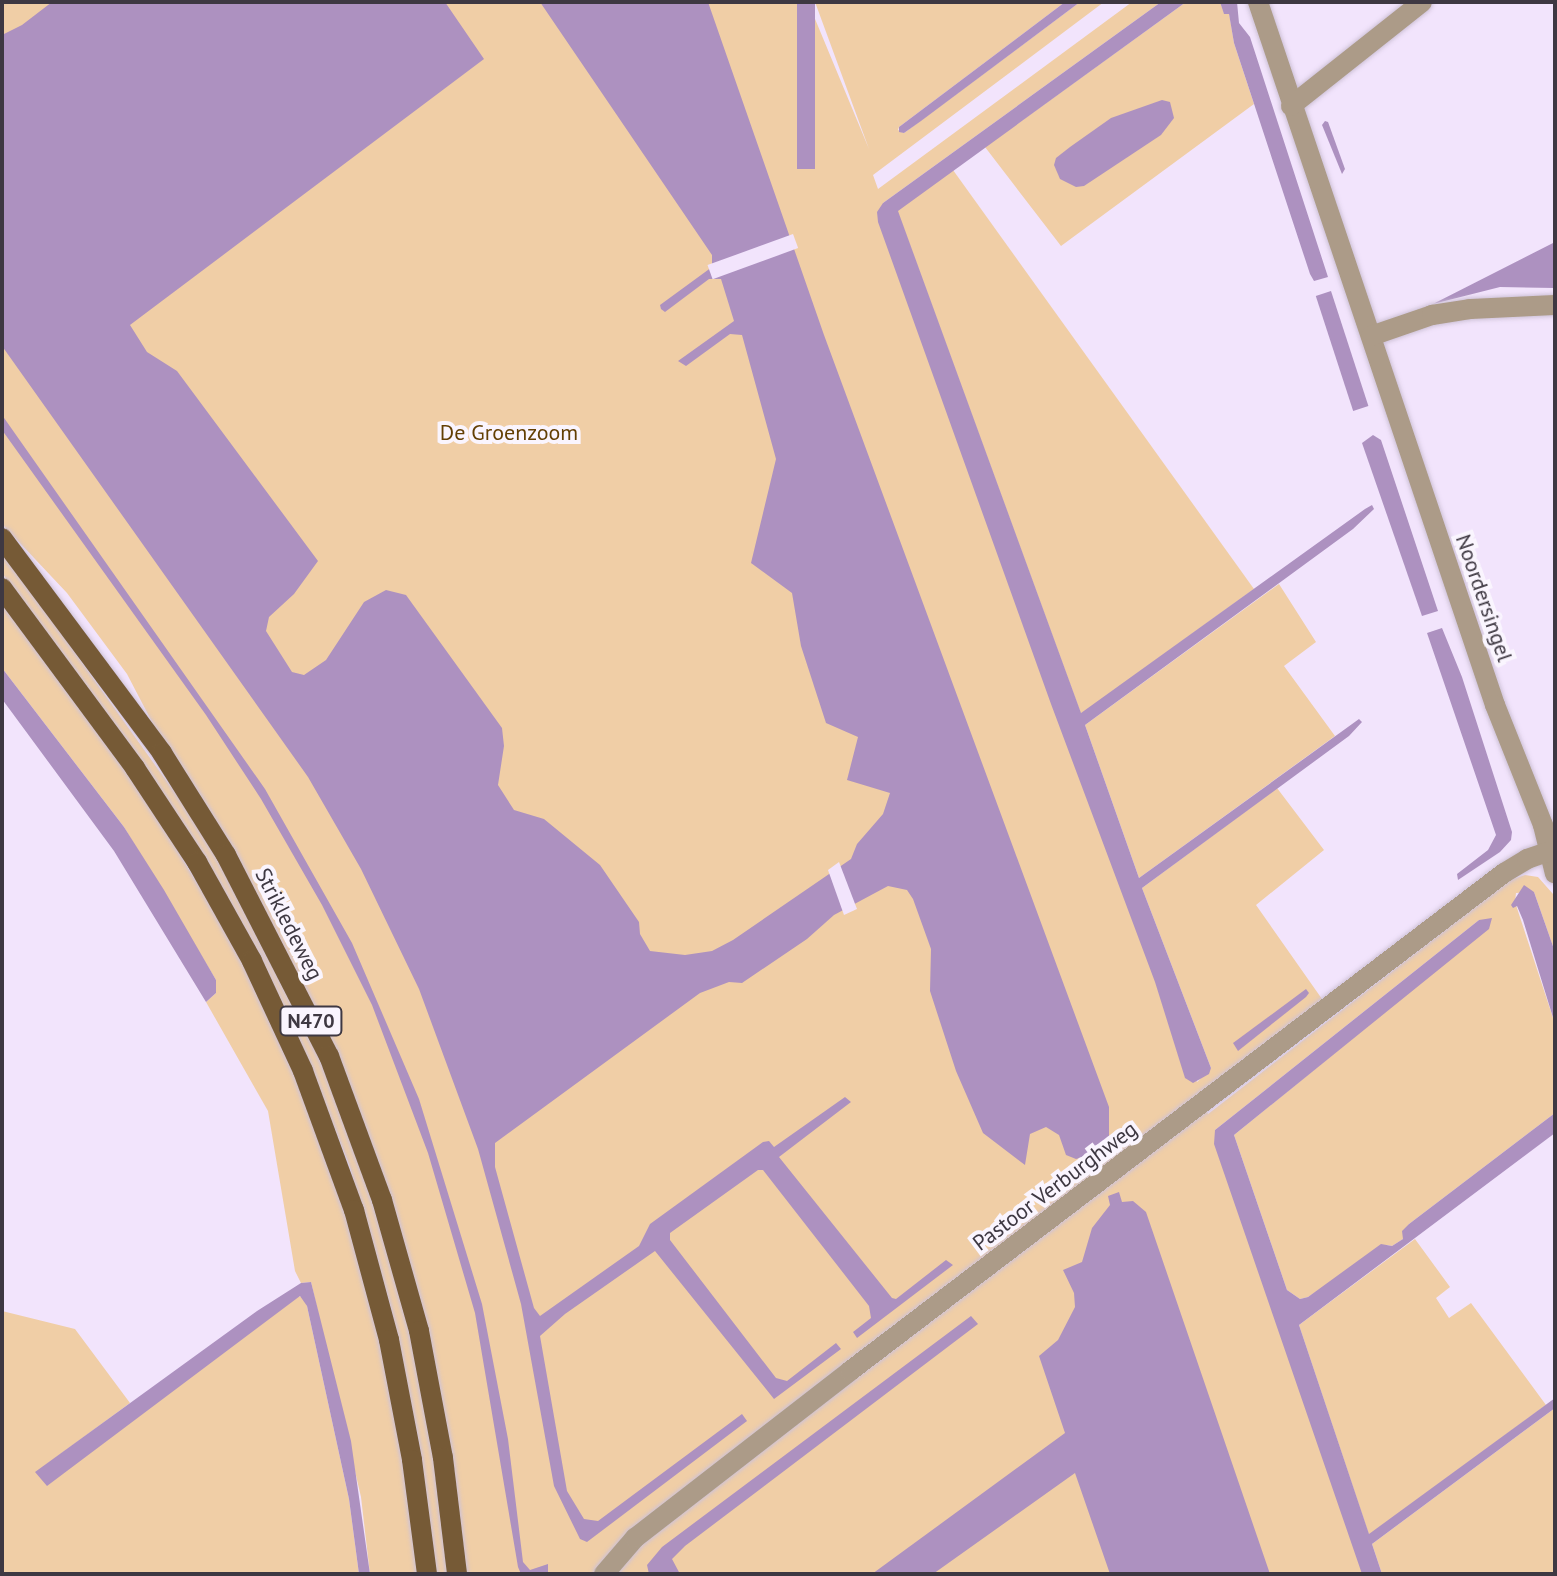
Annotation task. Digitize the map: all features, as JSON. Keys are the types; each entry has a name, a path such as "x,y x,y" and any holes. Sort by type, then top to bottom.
{"main road":[{"name":"Strikledeweg","path":"2,538 162,753 226,855 329,1056 382,1200 419,1331 443,1458 457,1574"},
{"name":"N470","path":"2,588 135,768 197,862 252,961 303,1071 354,1210 389,1340 412,1460 427,1574"}],"street":[{"name":"Noordersingel","path":"1258,2 1495,705 1549,823 1547,852 1555,874"},
{"path":"1291,106 1422,2"},
{"path":"1371,336 1445,313 1555,305"},
{"name":"Pastoor Verburghweg","path":"604,1574 635,1538 815,1398 1504,873 1527,859 1547,852"}],"green space":[{"name":"De Groenzoom","path":"2,2 808,2 869,149 815,2 1065,2 899,127 898,130 904,133 1080,2 1104,2 873,175 878,189 1132,2 1161,2 883,203 1197,1082 1211,1068 1142,888 1277,788 1324,850 1256,905 1322,999 1201,1093 1208,1114 1510,880 1525,875 1538,877 1553,894 1555,952 1534,892 1516,893 1515,902 1555,1024 1555,1113 1409,1224 1403,1239 1392,1246 1387,1245 1308,1297 1300,1299 1287,1290 1234,1135 1390,1008 1488,920 1479,920 1215,1130 1370,1574 464,1574 447,1433 317,1012 249,878 165,747 127,674 67,593 2,524"},
{"path":"1186,2 1220,2 1224,13 1229,13 1234,43 1254,104 1061,246 985,147"},
{"path":"953,170 1254,589 1081,714 897,210"},
{"path":"2,551 193,818 228,875 302,1019 352,1138 402,1301 432,1439 448,1574 435,1574 420,1446 391,1307 350,1167 314,1075 114,725 2,573"},
{"path":"1279,584 1316,642 1284,666 1335,736 1139,878 1085,725"},
{"path":"2,599 155,813 241,957 273,1023 340,1189 385,1347 419,1574 370,1574 361,1497 311,1282 301,1283 295,1271 268,1111 206,1002 216,993 216,980 124,827 2,668"},
{"path":"1415,1239 1450,1287 1436,1298 1449,1318 1471,1303 1546,1405 1369,1535 1299,1325"},
{"path":"295,1296 304,1297 307,1306 349,1499 359,1574 2,1574 2,1311 75,1329 130,1403 36,1472"},
{"path":"1555,1408 1555,1574 1382,1574 1372,1544"}],"shaded area":[{"path":"52,2 445,2 484,59 130,325 147,352 177,371 318,561 294,594 269,617 266,631 292,672 304,675 326,660 364,602 386,590 406,595 502,728 504,746 498,785 514,810 544,819 600,865 639,922 640,934 650,951 685,955 712,951 733,940 851,859 857,844 883,814 890,793 847,780 858,737 826,723 801,646 792,593 751,563 776,459 742,335 730,334 686,366 678,361 734,321 721,279 709,279 665,312 661,309 660,305 712,267 712,255 540,2 708,2 824,335 1109,1107 1109,1147 1103,1150 1107,1161 1095,1165 1091,1155 1076,1159 1066,1155 1059,1135 1046,1127 1030,1134 1025,1165 983,1133 956,1071 930,991 931,949 913,899 907,890 888,886 834,915 807,939 742,983 729,982 700,993 495,1143 495,1167 534,1308 540,1316 639,1246 650,1224 763,1142 769,1141 774,1147 845,1097 851,1102 779,1157 892,1298 896,1299 946,1260 953,1265 857,1338 853,1332 871,1318 869,1306 763,1170 758,1170 670,1233 670,1240 776,1378 787,1381 836,1343 841,1349 774,1399 655,1251 565,1314 540,1336 567,1491 584,1519 598,1521 742,1414 747,1421 587,1542 580,1539 554,1486 521,1304 478,1149 419,989 361,869 308,777 2,346 2,35 22,25"},
{"path":"797,2 815,2 815,169 797,169"},
{"path":"1065,2 1080,2 921,121 904,133 899,132 899,127"},
{"path":"1161,2 1186,2 898,211 1081,713 1365,509 1372,505 1374,509 1353,529 1085,725 1139,878 1359,719 1362,722 1349,736 1142,888 1211,1068 1209,1074 1193,1083 1185,1078 1155,982 1051,704 877,212 883,203"},
{"path":"1220,2 1237,2 1239,23 1250,37 1328,277 1314,281 1310,274 1234,43 1229,14 1224,14"},
{"path":"1162,100 1170,102 1174,118 1161,135 1084,186 1076,187 1060,179 1054,165 1056,158 1070,147 1111,118"},
{"path":"1325,121 1345,169 1342,174 1322,125"},
{"path":"1555,242 1555,288 1500,287 1433,304"},
{"path":"1331,291 1368,406 1353,411 1316,296"},
{"path":"2,415 265,789 352,943 419,1099 482,1304 508,1439 523,1562 530,1570 548,1564 548,1574 521,1574 518,1567 475,1313 428,1153 372,1005 322,905 261,799 206,715 2,430"},
{"path":"1373,435 1381,440 1438,611 1422,616 1362,443"},
{"path":"1442,628 1462,677 1512,832 1511,840 1500,852 1458,880 1457,874 1488,850 1496,835 1427,633"},
{"path":"2,668 124,827 164,890 216,980 216,993 206,1002 114,851 2,699"},
{"path":"1524,885 1534,892 1555,952 1555,1024 1523,920 1517,906 1513,908 1511,905"},
{"path":"1492,918 1489,929 1234,1135 1287,1290 1300,1299 1308,1297 1381,1244 1392,1246 1403,1239 1402,1231 1409,1224 1555,1113 1555,1133 1299,1325 1369,1534 1555,1398 1555,1408 1372,1544 1382,1574 1362,1574 1214,1144 1215,1130 1479,920"},
{"path":"1306,989 1309,993 1306,997 1238,1051 1233,1043"},
{"path":"1119,1192 1122,1202 1133,1201 1146,1212 1270,1574 1110,1574 1075,1473 933,1574 872,1574 1065,1433 1039,1356 1058,1340 1075,1307 1074,1293 1063,1270 1082,1262 1092,1228 1110,1205 1108,1196"},
{"path":"311,1282 351,1441 370,1574 359,1574 349,1499 307,1306 300,1296 47,1486 35,1472 257,1311 301,1283"},
{"path":"971,1316 978,1324 685,1546 672,1559 680,1574 649,1574 647,1565 662,1547"}],"pier":[{"path":"793,234 798,248 713,279 707,265"},
{"path":"839,862 857,909 844,915 828,870"}]}
